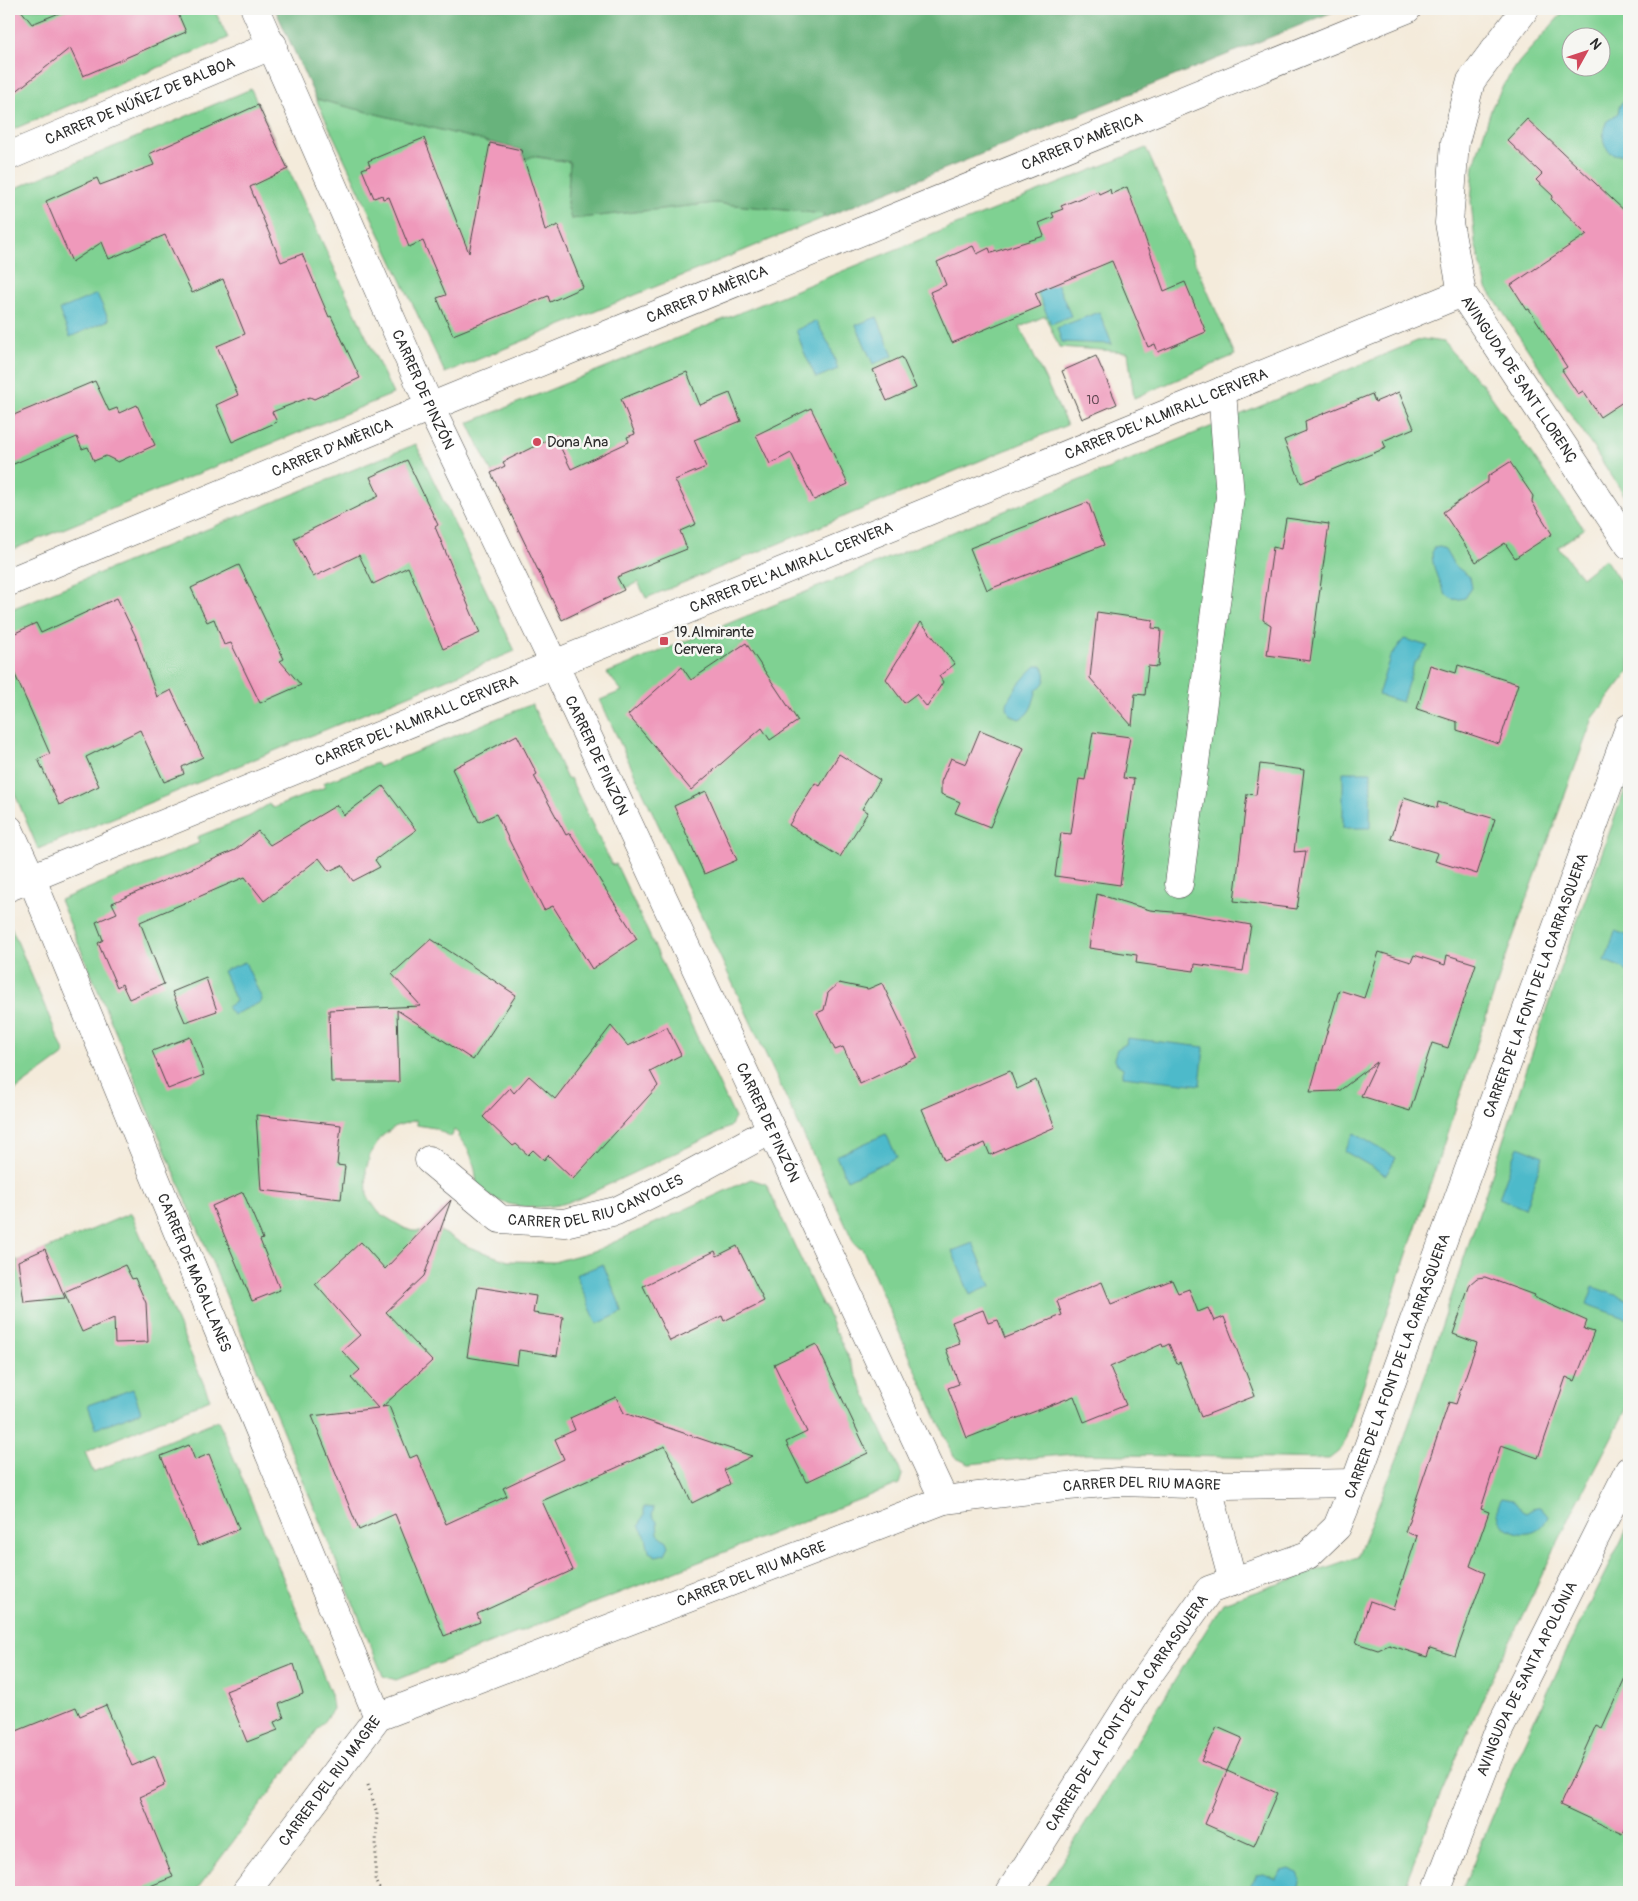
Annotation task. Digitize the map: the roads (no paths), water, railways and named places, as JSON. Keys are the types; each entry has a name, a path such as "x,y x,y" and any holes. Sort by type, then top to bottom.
{"street":[{"name":"CARRER DE PINZÓN","path":"255,9 273,45 430,407 554,664 944,1500"},
{"name":"CARRER D'AMÈRICA","path":"9,582 430,407 1407,9"},
{"name":"AVINGUDA DE SANT LLORENÇ","path":"1526,9 1471,81 1455,142 1449,223 1462,293 1629,545"},
{"name":"CARRER DE NÚÑEZ DE BALBOA","path":"9,156 273,45"},
{"name":"CARRER DEL'ALMIRALL CERVERA","path":"20,882 1462,293"},
{"path":"1179,884 1230,497 1222,391"},
{"name":"CARRER DE LA FONT DE LA CARRASQUERA","path":"1010,1892 1137,1691 1209,1590 1308,1555 1336,1527 1355,1483 1629,728"},
{"name":"CARRER DE MAGALLANES","path":"9,829 20,882 378,1718"},
{"name":"CARRER DEL RIU CANYOLES","path":"429,1160 500,1219 564,1223 616,1211 681,1179 771,1130"},
{"name":"AVINGUDA DE SANTA APOLÒNIA","path":"1436,1892 1498,1732 1622,1501 1629,1470"},
{"name":"CARRER DEL RIU MAGRE","path":"246,1892 378,1718 944,1500 1118,1482 1208,1484 1355,1483"},
{"path":"1208,1484 1233,1582"}],"water":[{"path":"1622,102 1629,102 1629,151 1618,155 1608,150 1603,136 1606,122 1618,113"},
{"path":"1054,276 1071,316 1051,324 1034,284"},
{"path":"97,294 109,320 70,337 59,310"},
{"path":"1099,312 1112,344 1062,342 1057,328"},
{"path":"877,317 893,356 873,364 856,325"},
{"path":"816,321 830,346 838,369 816,378 796,330"},
{"path":"1440,547 1445,549 1454,565 1470,577 1472,588 1465,598 1451,598 1442,588 1436,574 1432,553 1433,548"},
{"path":"1404,639 1428,646 1414,664 1402,702 1378,695 1390,657"},
{"path":"1036,666 1042,666 1045,679 1037,689 1029,711 1019,719 1010,715 1007,708 1008,702 1018,685"},
{"path":"1343,772 1371,772 1370,828 1343,828"},
{"path":"1615,931 1629,936 1629,974 1623,968 1605,961"},
{"path":"245,962 262,999 261,1002 233,1015 227,1007 236,1001 223,971"},
{"path":"1127,1038 1204,1047 1200,1085 1123,1076 1123,1068 1117,1064 1114,1058 1117,1049 1126,1044"},
{"path":"1354,1133 1396,1158 1386,1175 1344,1151"},
{"path":"886,1134 897,1157 847,1180 836,1156"},
{"path":"1518,1146 1543,1156 1525,1209 1499,1198"},
{"path":"973,1243 991,1286 970,1295 952,1251"},
{"path":"603,1264 623,1312 597,1324 576,1275"},
{"path":"1593,1287 1629,1300 1628,1319 1587,1304"},
{"path":"133,1389 141,1412 96,1428 88,1405"},
{"path":"1502,1498 1513,1500 1526,1513 1536,1507 1541,1507 1548,1515 1542,1526 1534,1532 1514,1531 1505,1526 1499,1518 1498,1509"},
{"path":"644,1507 654,1508 652,1515 657,1522 658,1534 667,1541 669,1546 665,1554 656,1556 649,1552 646,1537 639,1526 644,1515"},
{"path":"1290,1869 1297,1873 1301,1883 1299,1892 1250,1892 1250,1884 1256,1875 1264,1874 1275,1879 1282,1871"}],"place":[{"name":"Dona Ana","path":"537,442"},
{"name":"19.Almirante Cervera","path":"664,641"}]}
